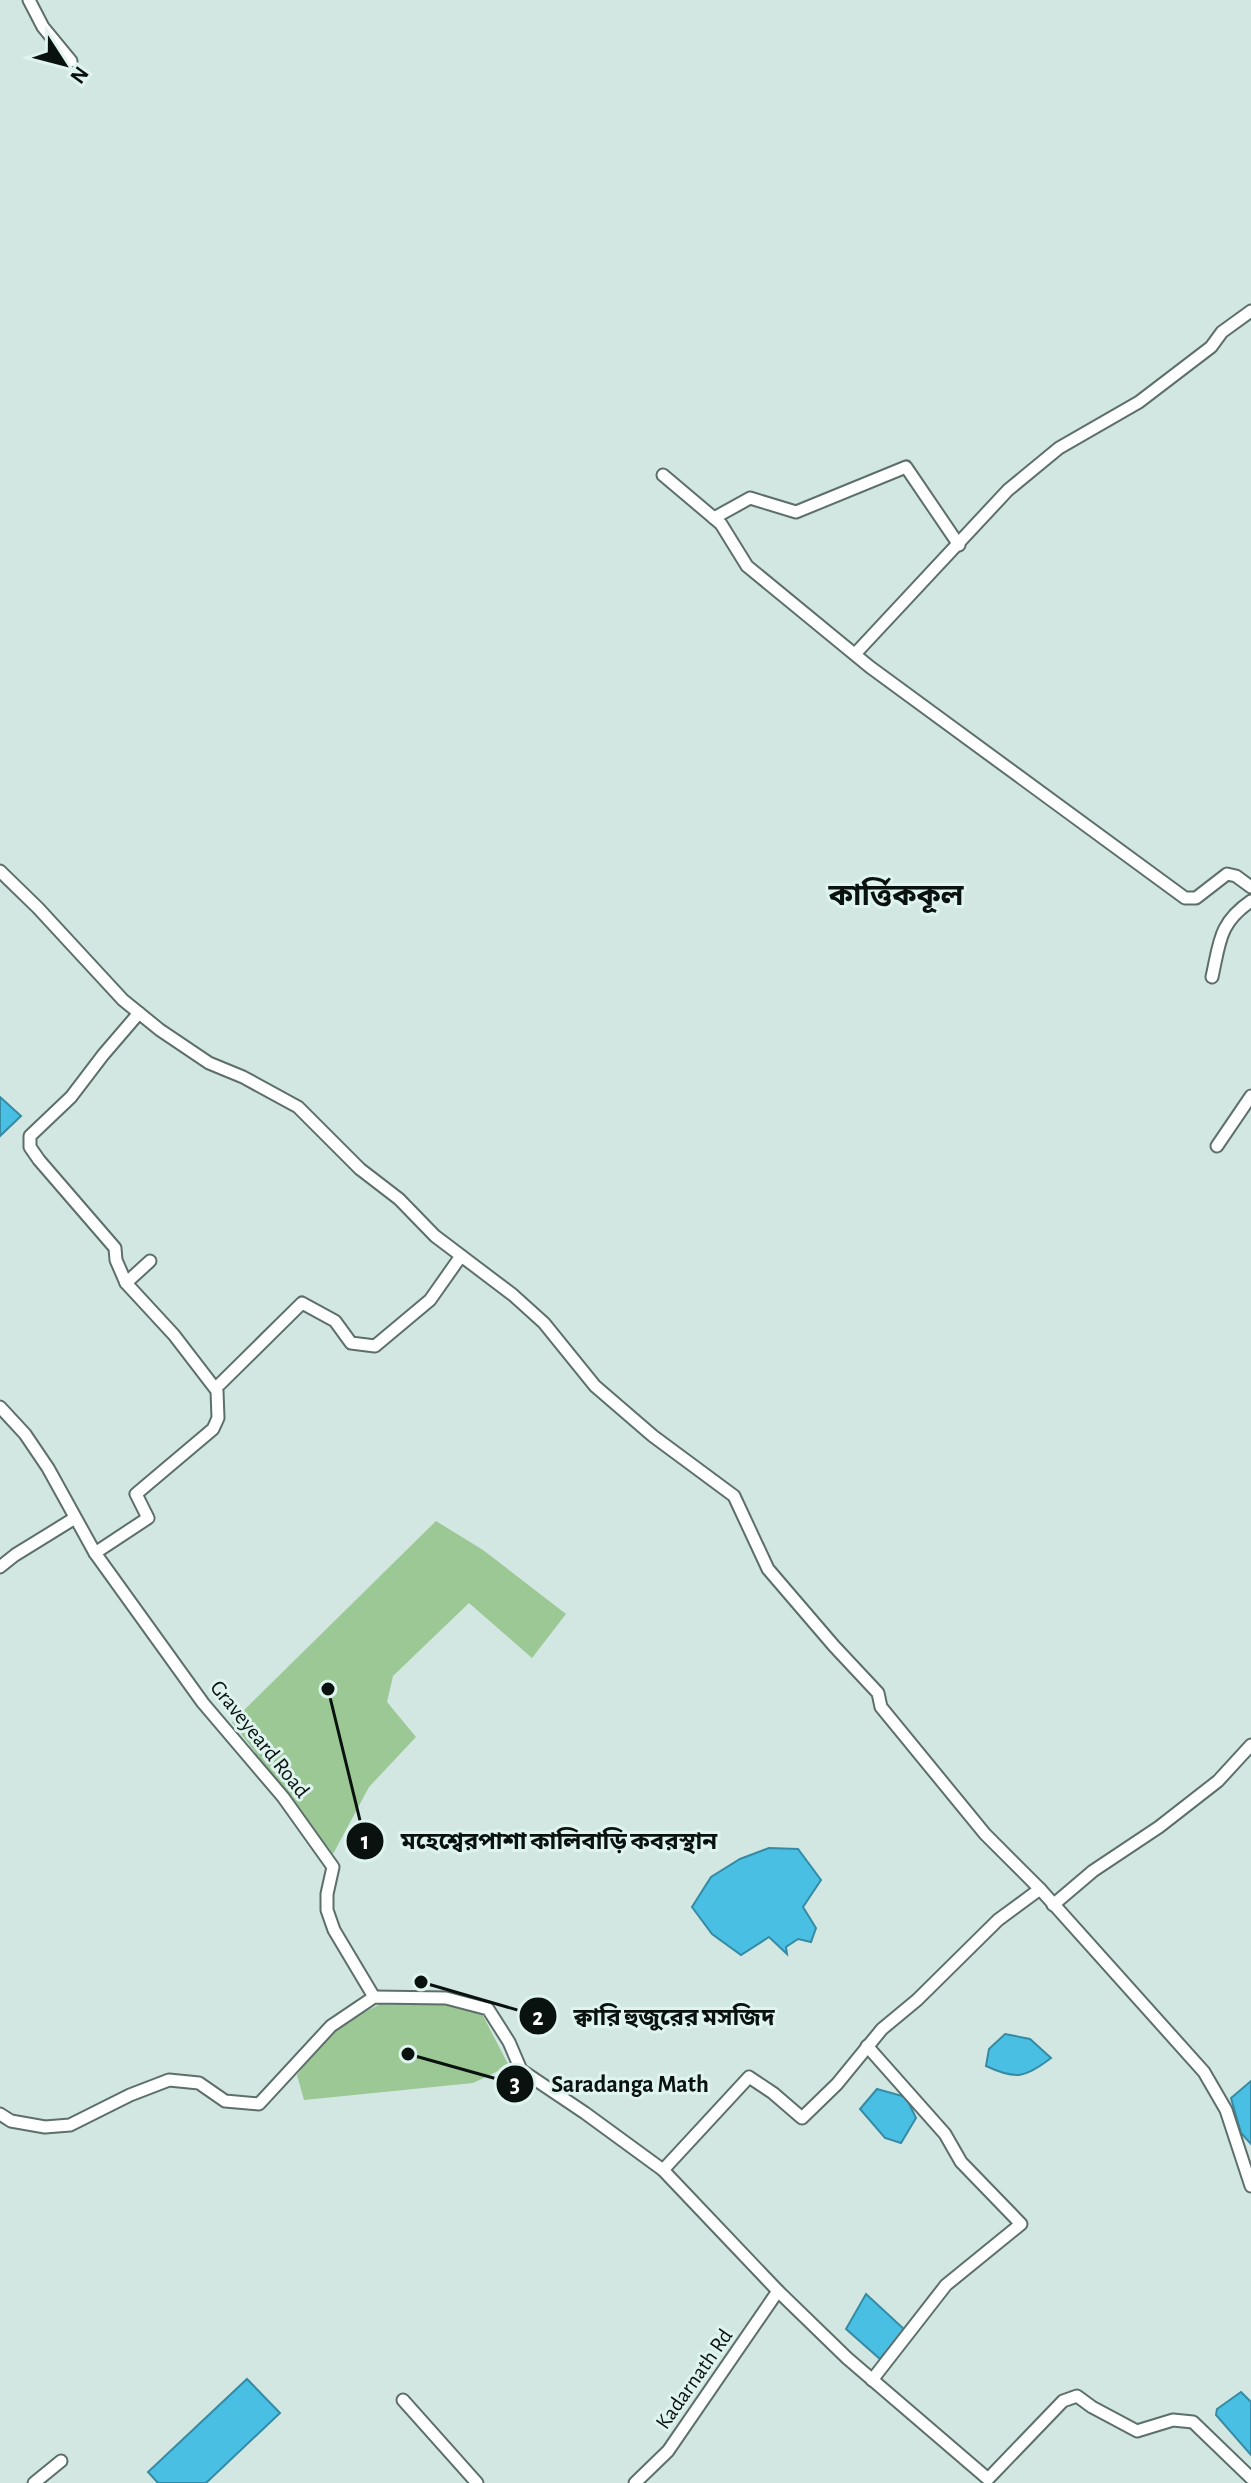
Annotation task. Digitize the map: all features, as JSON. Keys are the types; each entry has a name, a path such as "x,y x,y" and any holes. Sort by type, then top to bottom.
{"street":[{"path":"29,0 43,27 71,61"},
{"path":"855,654 1008,490 1059,448 1139,402 1211,347 1222,332 1251,311"},
{"path":"714,518 750,498 796,512 906,467 959,545"},
{"path":"663,475 721,524 747,566 855,654 1185,898 1196,898 1227,874 1236,876 1251,887"},
{"path":"0,871 123,1000 209,1063 243,1077 298,1107 360,1169 399,1199 435,1236 513,1295 544,1323 595,1386 653,1436 734,1496 768,1569 878,1693 881,1707 985,1834 1040,1889 1204,2072 1226,2110 1251,2186"},
{"path":"1212,977 1223,927 1251,901"},
{"path":"95,1553 148,1518 136,1494 213,1429 218,1418 217,1391 174,1335 126,1283 116,1260 115,1248 30,1147 30,1136 71,1097 139,1013"},
{"path":"1217,1146 1251,1096"},
{"path":"220,1384 302,1303 335,1321 351,1343 375,1346 430,1300 461,1256"},
{"path":"126,1283 150,1261"},
{"name":"Graveyeard Road","path":"0,1407 25,1434 48,1468 95,1553 203,1703 283,1797 333,1867 327,1910 334,1930 374,1997"},
{"path":"0,1567 75,1518"},
{"path":"1053,1905 1093,1871 1159,1827 1218,1781 1251,1745"},
{"path":"663,2170 749,2077 802,2118 837,2084 867,2046 990,1928 1040,1889"},
{"path":"0,2114 11,2121 45,2127 70,2125 130,2095 169,2080 199,2083 225,2101 259,2104 331,2026 374,1997 446,1998 488,2009 509,2042 521,2070 663,2170 778,2291 986,2481 1063,2401 1077,2396 1137,2431 1173,2420 1193,2422 1251,2478"},
{"path":"867,2046 945,2134 961,2162 1021,2224 946,2285 872,2380"},
{"name":"Kadarnath Rd","path":"635,2483 668,2451 778,2291"},
{"path":"403,2400 477,2483"},
{"path":"34,2483 61,2461"}],"green space":[{"path":"436,1521 483,1550 566,1614 532,1658 469,1603 393,1676 387,1702 416,1737 369,1787 333,1854 232,1722"},
{"path":"388,2000 427,2001 482,2014 509,2066 473,2083 304,2100 297,2075 322,2041"}],"water":[{"path":"0,1097 21,1116 0,1136"},
{"path":"769,1848 798,1849 821,1880 803,1907 816,1928 811,1942 798,1939 786,1947 787,1954 769,1937 741,1955 712,1934 692,1907 711,1877 740,1859"},
{"path":"1005,2034 1030,2039 1051,2058 1020,2075 986,2066 989,2049"},
{"path":"1251,2081 1251,2144 1241,2133 1231,2098"},
{"path":"877,2089 906,2097 916,2118 901,2143 885,2138 860,2109"},
{"path":"866,2294 905,2330 880,2359 846,2329"},
{"path":"247,2379 280,2413 206,2483 158,2483 148,2472"},
{"path":"1241,2392 1251,2402 1251,2455 1216,2415 1217,2409"}],"place":[{"name":"মহেশ্বেরপাশা কালিবাড়ি কবরস্থান","path":"328,1689"},
{"name":"ক্বারি হুজুরের মসজিদ","path":"421,1982"},
{"name":"Saradanga Math","path":"408,2054"}],"district":[{"name":"কার্ত্তিককূল","path":"896,896"}]}
